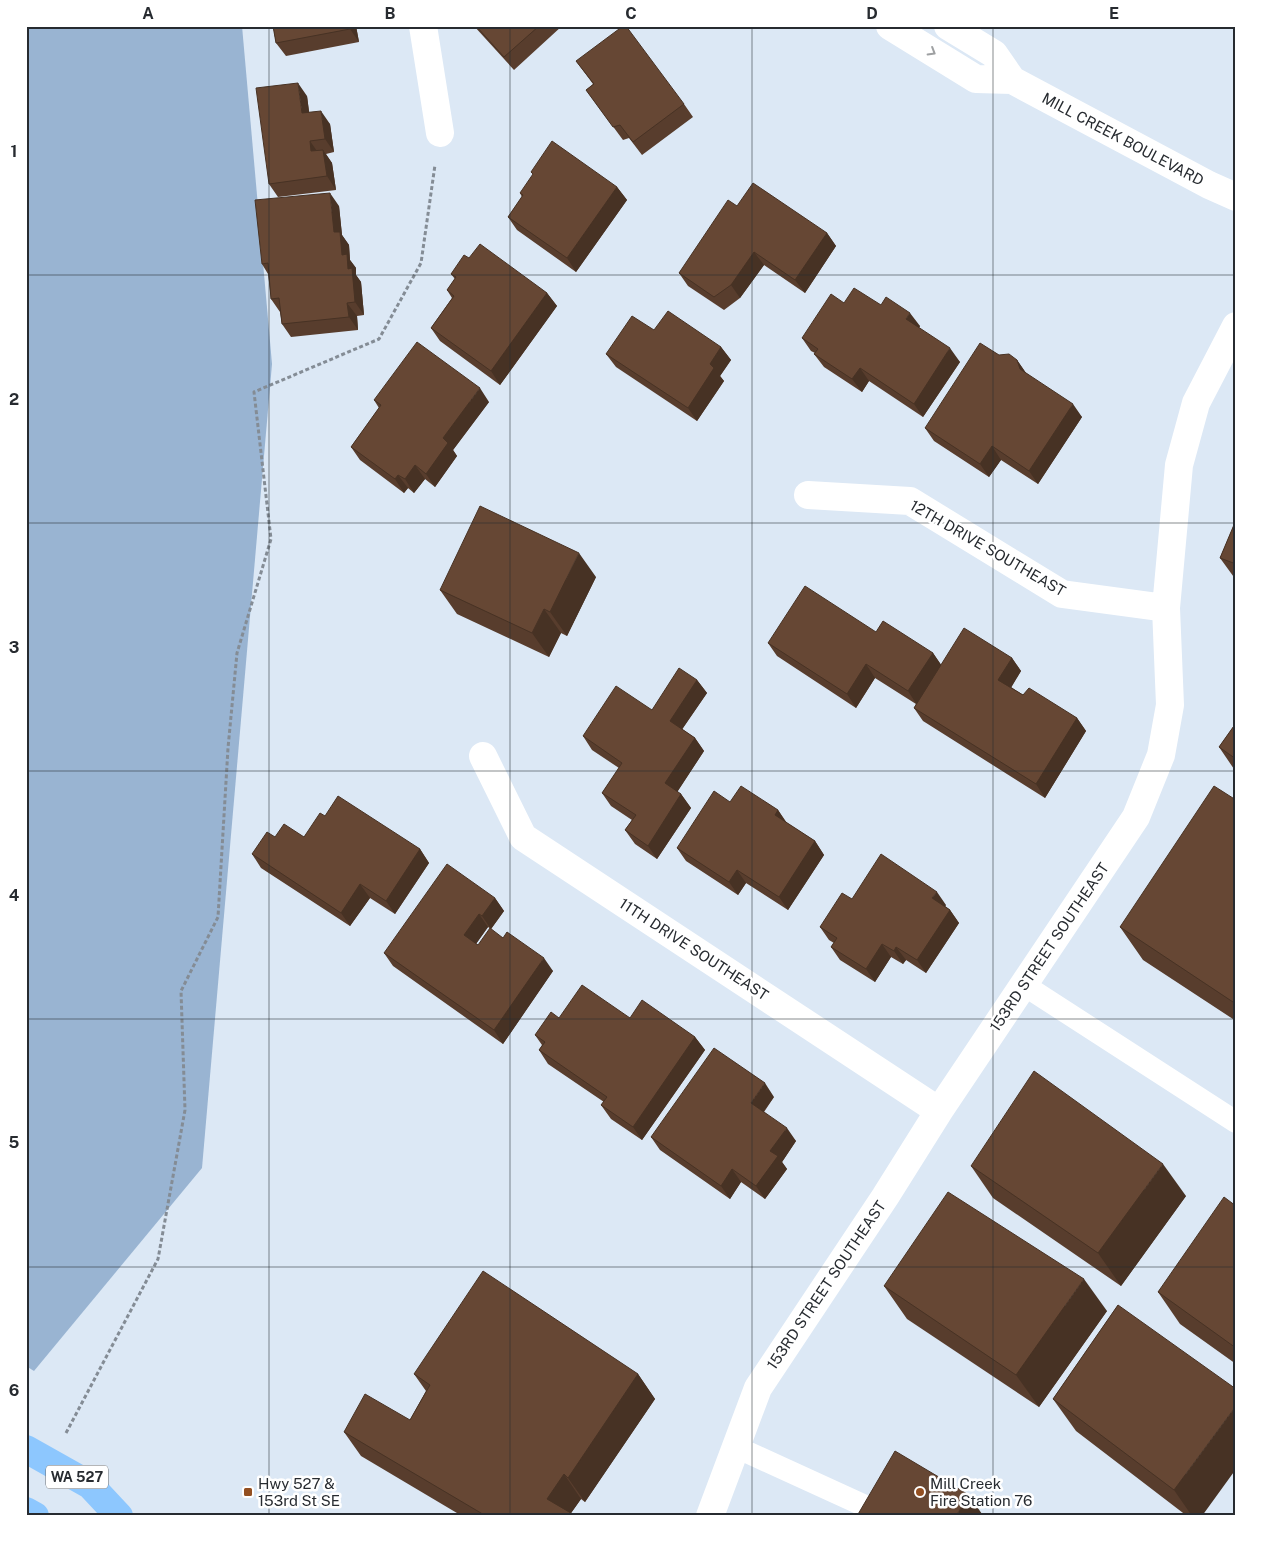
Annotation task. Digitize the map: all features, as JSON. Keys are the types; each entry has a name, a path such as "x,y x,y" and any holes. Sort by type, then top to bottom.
{"main road":[{"name":"WA 527","path":"26,1449 90,1485 120,1516"},
{"path":"26,1511 36,1516"}],"street":[{"path":"423,26 440,133"},
{"name":"MILL CREEK BOULEVARD","path":"890,26 976,78 1012,80 1236,197"},
{"name":"MILL CREEK BOULEVARD","path":"948,26 994,54 1012,80"},
{"name":"153RD STREET SOUTHEAST","path":"710,1516 758,1388 885,1197 939,1111 1136,817 1161,755 1170,705 1166,608 1179,465 1196,403 1236,326"},
{"name":"12TH DRIVE SOUTHEAST","path":"808,495 910,501 1062,594 1166,608"},
{"name":"11TH DRIVE SOUTHEAST","path":"482,756 523,836 939,1111"}],"lane":[{"path":"1024,985 1236,1122"},
{"path":"736,1448 876,1511"}],"path":[{"path":"51,1463 158,1259 185,1110 181,991 218,917 228,748 237,653 271,539 254,392 379,339 421,263 440,133"}],"shaded area":[{"path":"26,26 242,26 272,364 202,1168 34,1371 26,1366"}],"building":[{"path":"273,26 349,26 350,29 276,43"},
{"path":"476,26 539,26 504,57"},
{"path":"623,26 626,26 684,104 633,142 620,125 613,127 586,90 594,84 576,61"},
{"path":"298,83 302,113 321,111 325,139 310,141 311,151 323,150 327,176 269,184 256,88"},
{"path":"552,141 617,187 567,258 508,217 523,195 520,193 533,174 531,172"},
{"path":"753,183 827,233 795,280 754,252 731,285 714,297 679,273 728,200 737,206"},
{"path":"330,193 334,232 340,232 342,255 347,254 348,269 352,268 355,302 347,303 349,317 282,324 279,298 271,299 268,263 262,264 255,200"},
{"path":"480,244 547,293 491,371 431,328 454,296 447,290 456,277 451,274 464,255 469,258"},
{"path":"854,288 881,305 886,297 910,313 906,319 950,348 914,404 860,368 852,379 814,354 818,349 802,338 831,294 844,303"},
{"path":"668,311 721,347 710,364 714,368 688,408 606,354 632,316 654,330"},
{"path":"417,342 480,388 443,438 448,443 426,474 415,465 405,479 398,475 395,479 351,447 381,405 374,400"},
{"path":"980,343 999,355 1009,354 1017,360 1020,369 1073,404 1029,471 992,446 980,464 925,428"},
{"path":"480,506 579,553 550,612 544,609 532,633 440,590"},
{"path":"1236,520 1236,564 1220,558"},
{"path":"805,586 876,632 883,621 933,653 908,691 866,664 847,694 768,643"},
{"path":"964,628 1012,658 998,680 1023,695 1029,688 1077,718 1036,784 914,708"},
{"path":"679,668 697,680 670,721 695,738 665,783 681,794 648,846 625,830 636,815 602,793 622,763 583,736 616,686 652,710"},
{"path":"1236,723 1236,759 1219,747"},
{"path":"741,786 778,810 775,815 815,841 779,897 737,870 729,882 677,848 714,791 730,802"},
{"path":"1214,786 1236,800 1236,1004 1120,927"},
{"path":"338,796 420,849 386,901 360,884 341,913 252,854 267,832 275,837 284,824 304,837 320,813 325,816"},
{"path":"881,854 937,892 932,898 950,910 917,960 896,947 894,951 882,944 866,969 831,947 837,938 820,927 842,893 852,899"},
{"path":"447,864 495,898 482,916 479,914 464,935 478,945 490,928 503,938 507,932 544,958 494,1030 384,953"},
{"path":"582,985 630,1018 642,1000 695,1037 633,1127 601,1105 607,1097 539,1050 545,1042 535,1035 551,1012 559,1018"},
{"path":"714,1048 765,1083 751,1103 787,1128 770,1151 778,1156 756,1186 732,1169 721,1186 651,1137"},
{"path":"1034,1071 1163,1164 1098,1253 971,1166"},
{"path":"948,1192 1084,1279 1016,1375 884,1286"},
{"path":"1224,1197 1236,1206 1236,1348 1158,1292"},
{"path":"483,1271 638,1374 568,1478 564,1474 547,1499 576,1516 486,1516 344,1432 365,1394 410,1420 430,1385 414,1374"},
{"path":"1118,1305 1236,1389 1236,1406 1174,1490 1053,1399"},
{"path":"895,1451 969,1495 956,1516 857,1516"}],"place":[{"name":"Hwy 527 & 153rd St SE","path":"248,1492"},
{"name":"Mill Creek Fire Station 76","path":"920,1492"}]}
